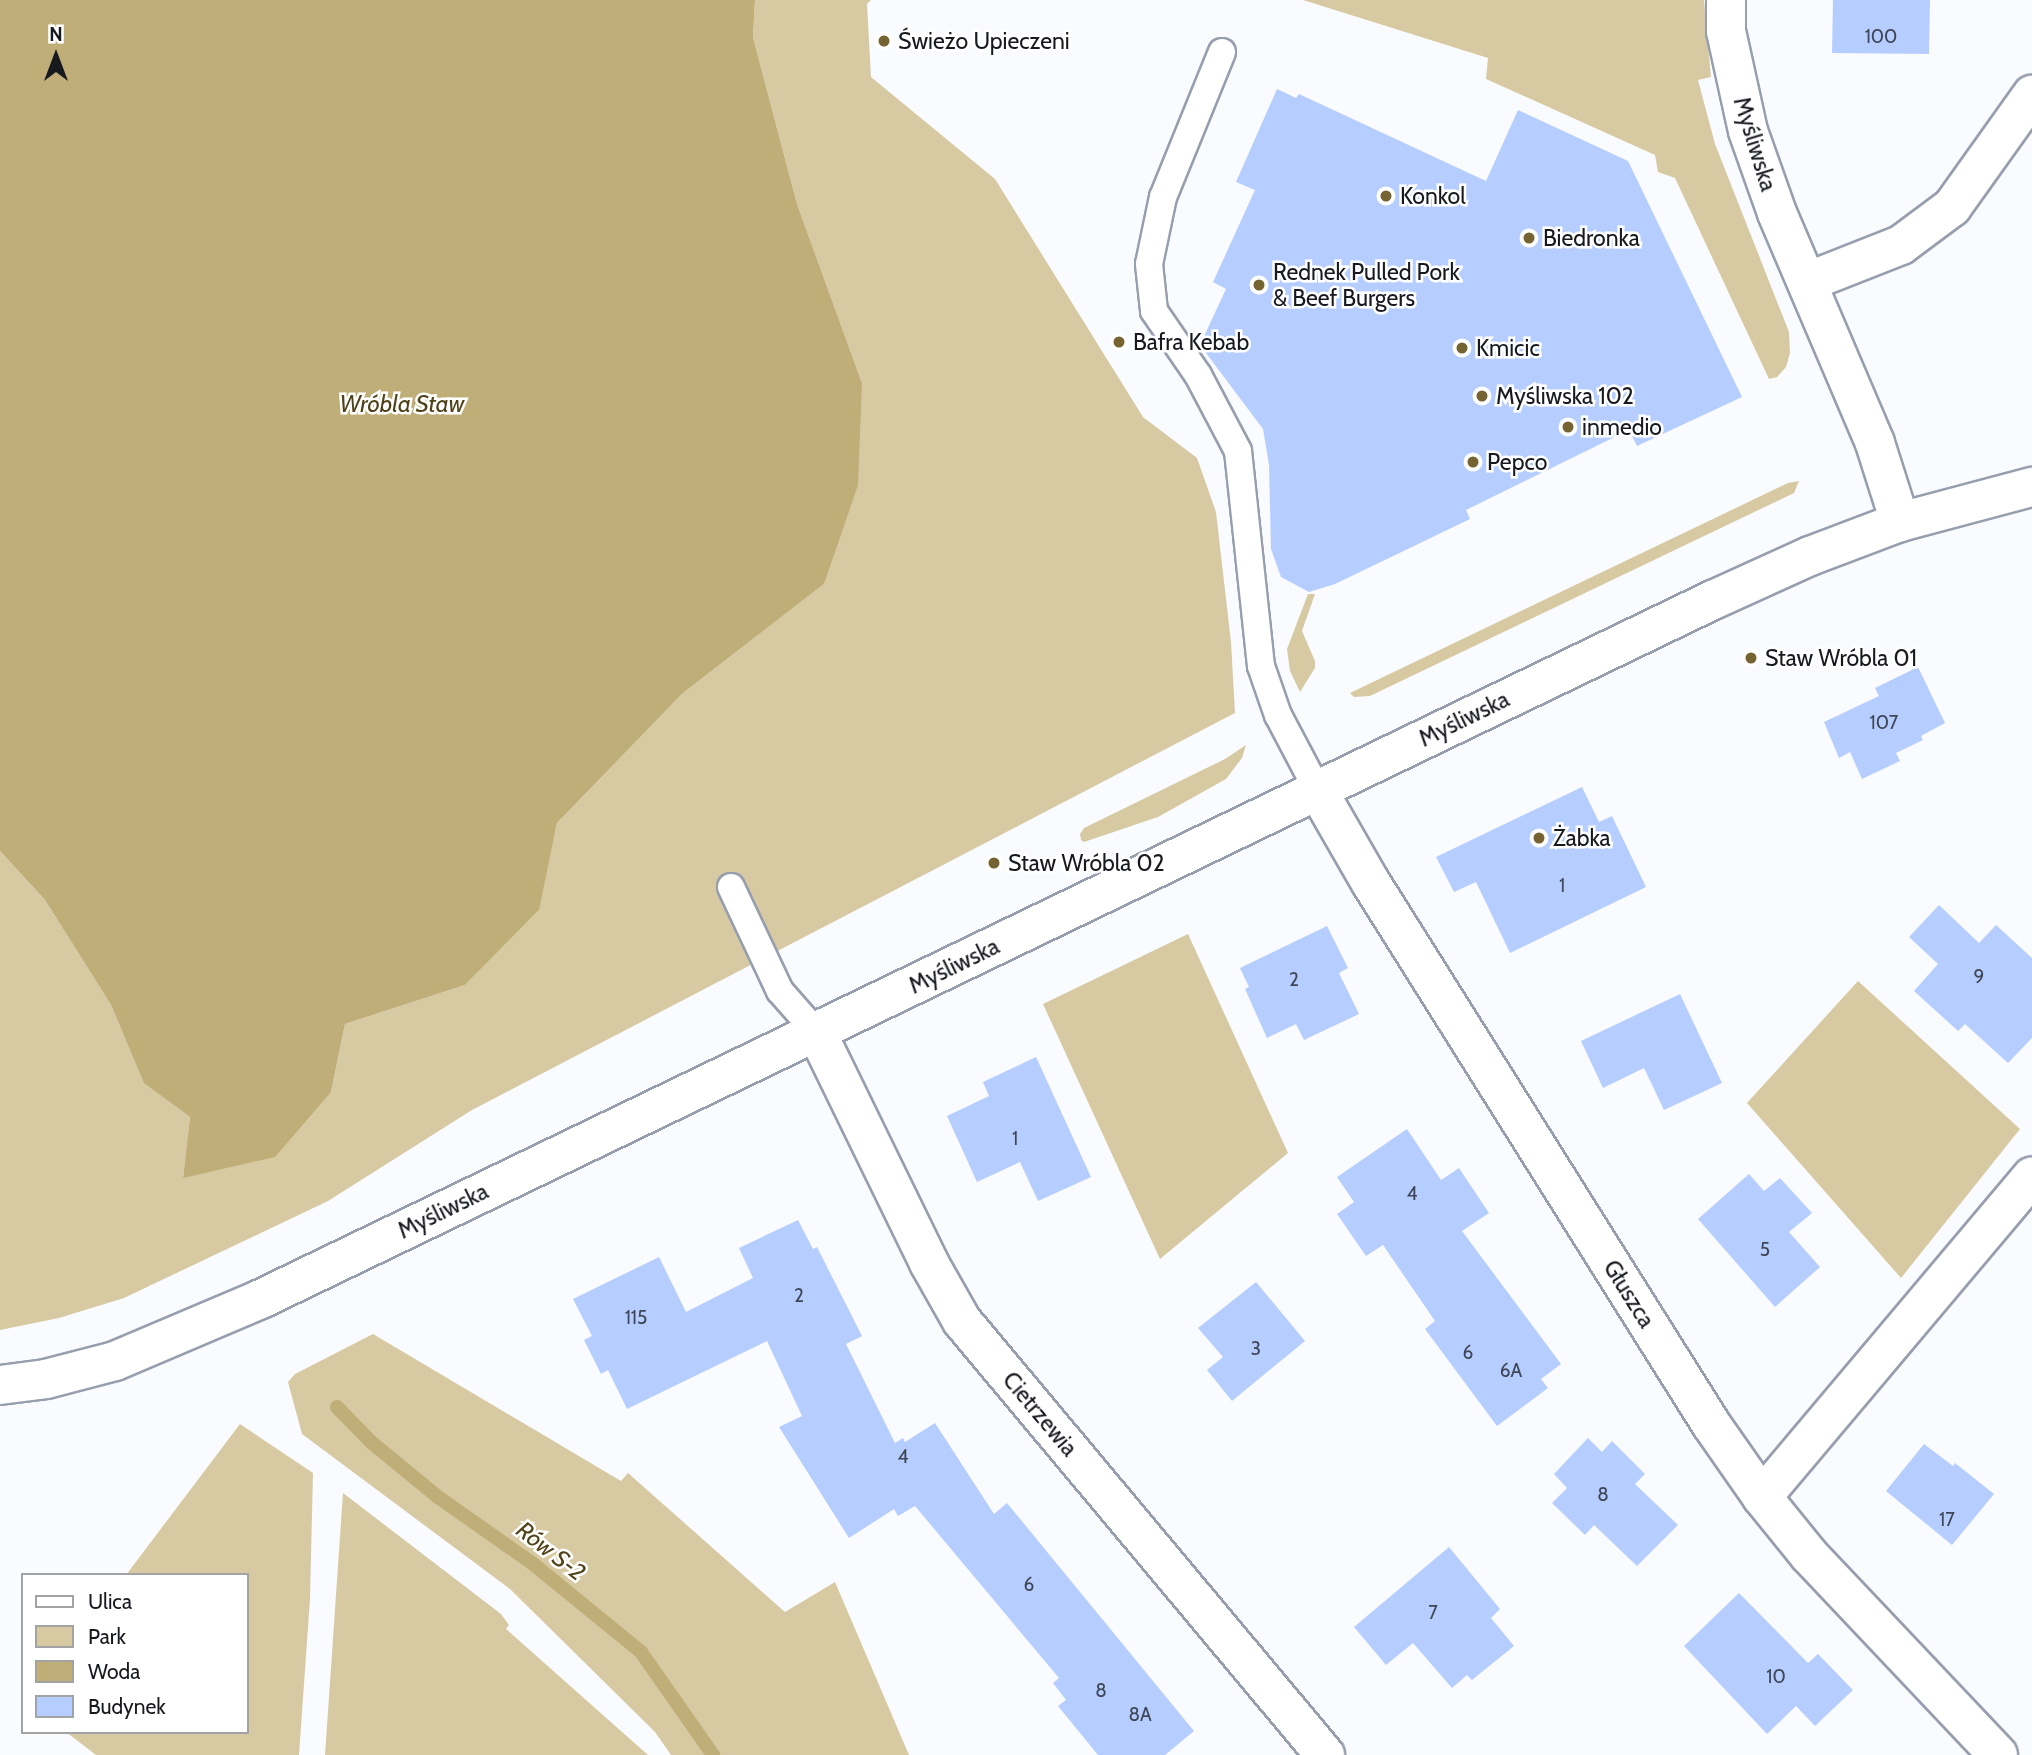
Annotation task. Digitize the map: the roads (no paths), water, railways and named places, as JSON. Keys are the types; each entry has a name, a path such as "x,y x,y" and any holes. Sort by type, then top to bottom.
{"street":[{"name":"Myśliwska","path":"1726,0 1726,31 1748,131 1777,213 1875,443 1900,522"},
{"path":"1807,282 1900,245 1952,207 2032,95"},
{"name":"Myśliwska","path":"0,1385 46,1379 115,1361 261,1299 1713,600 1810,556 1900,522 2032,487"},
{"name":"Głuszca","path":"1318,791 1378,895 1711,1424 1762,1497 1809,1555 1998,1755"},
{"name":"Cietrzewia","path":"817,1032 929,1263 962,1321 1325,1755"},
{"path":"1762,1497 2032,1176"}],"lane":[{"path":"1222,52 1163,197 1149,264 1154,311 1198,375 1238,451 1261,666 1278,715 1318,791"},
{"path":"731,887 780,991 817,1032"}],"water":[{"name":"Wróbla Staw","path":"0,0 755,0 753,37 797,204 862,383 858,485 824,584 683,693 557,823 539,910 465,985 345,1024 331,1092 275,1157 183,1178 190,1117 144,1083 111,1005 45,900 0,851"}],"waterway":[{"name":"Rów S-2","path":"337,1407 371,1442 438,1497 532,1563 641,1652 713,1755"}],"place":[{"name":"Świeżo Upieczeni","path":"884,41"},
{"name":"Konkol","path":"1386,196"},
{"name":"Biedronka","path":"1529,238"},
{"name":"Rednek Pulled Pork & Beef Burgers","path":"1259,285"},
{"name":"Bafra Kebab","path":"1119,342"},
{"name":"Kmicic","path":"1462,348"},
{"name":"Myśliwska 102","path":"1482,396"},
{"name":"inmedio","path":"1568,427"},
{"name":"Pepco","path":"1473,462"},
{"name":"Staw Wróbla 01","path":"1751,658"},
{"name":"Żabka","path":"1539,838"},
{"name":"Staw Wróbla 02","path":"994,863"}]}
